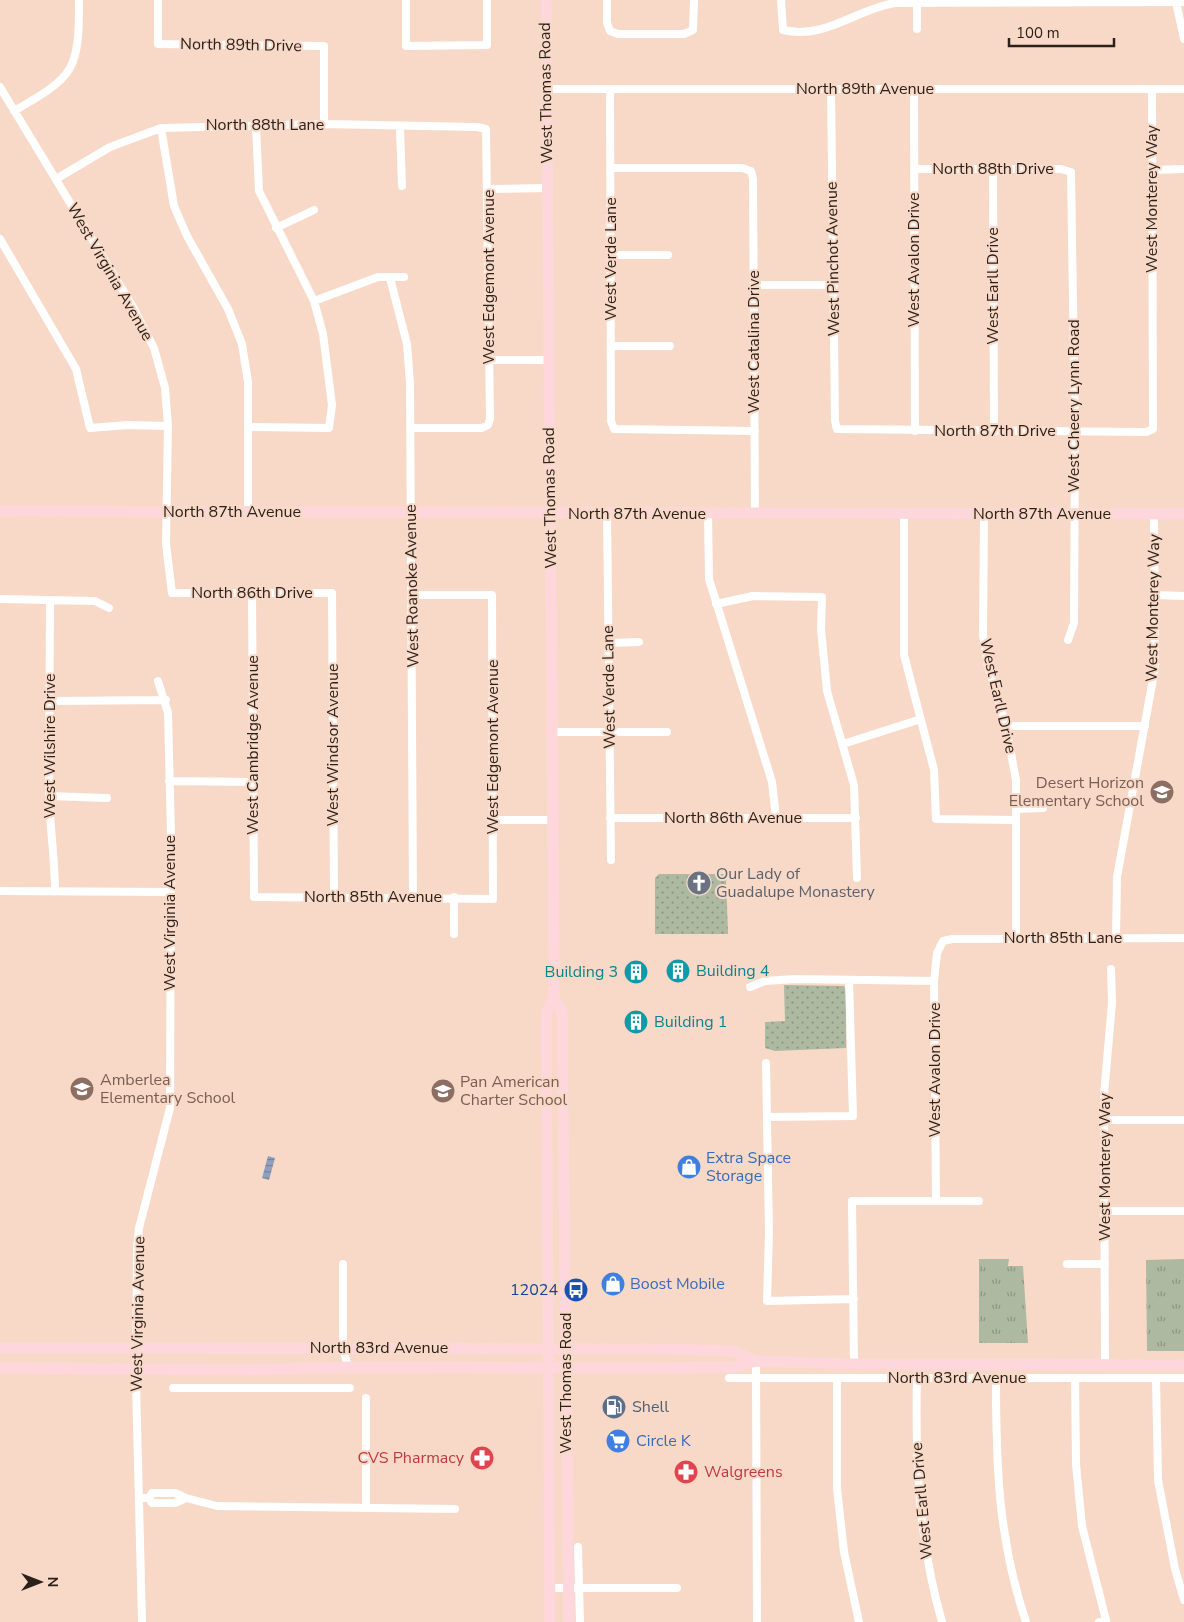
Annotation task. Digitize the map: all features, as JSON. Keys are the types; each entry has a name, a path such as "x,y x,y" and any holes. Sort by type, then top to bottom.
{"main road":[{"name":"West Thomas Road","path":"546,0 554,997 546,1013 550,1622"},
{"name":"North 87th Avenue","path":"0,511 410,514 1184,514"},
{"name":"West Thomas Road","path":"554,997 562,1012 565,1368 574,1588 569,1622"},
{"path":"547,1165 564,1165"},
{"name":"North 83rd Avenue","path":"0,1348 136,1350 547,1348 733,1351 756,1360 854,1364 1184,1365"},
{"name":"North 83rd Avenue","path":"0,1368 733,1367 756,1360"}],"street":[{"path":"14,110 55,87 70,71 78,40 79,0"},
{"name":"North 89th Drive","path":"158,0 158,44 324,46 324,124"},
{"path":"406,0 406,46 487,45 487,0"},
{"path":"607,0 607,23 610,31 618,34 674,34 693,30 694,0"},
{"path":"781,0 784,30 793,33 814,32 886,5 922,2 1180,2 1184,39"},
{"path":"917,29 922,2"},
{"path":"70,71 78,76"},
{"name":"West Virginia Avenue","path":"0,87 148,334 161,367 168,426 166,544 172,593"},
{"name":"North 89th Avenue","path":"546,89 1184,89"},
{"name":"West Verde Lane","path":"610,89 611,346 612,421 614,429 755,431"},
{"name":"West Pinchot Avenue","path":"831,89 834,421 837,429"},
{"name":"West Avalon Drive","path":"914,89 915,431"},
{"name":"West Monterey Way","path":"1152,90 1152,429"},
{"name":"North 88th Lane","path":"56,179 110,147 161,128 324,124 400,127 477,127 486,129"},
{"path":"248,427 329,428 332,405 328,366 314,301 276,228 259,190 256,126"},
{"path":"400,127 402,186"},
{"path":"161,128 174,206 187,236 228,309 242,344 248,382 248,512"},
{"name":"West Edgemont Avenue","path":"411,428 482,428 488,425 490,419 486,129"},
{"name":"West Catalina Drive","path":"610,168 742,168 751,172 753,179 755,514"},
{"name":"North 88th Drive","path":"914,169 1061,169 1071,172"},
{"name":"West Earll Drive","path":"993,169 994,432"},
{"path":"1152,170 1184,169"},
{"name":"West Cheery Lynn Road","path":"1068,640 1074,623 1075,514 1071,172"},
{"path":"488,189 547,188"},
{"path":"276,228 314,210"},
{"path":"0,239 76,369 90,428 128,425 168,426"},
{"path":"611,255 668,255"},
{"path":"314,301 378,277 404,278"},
{"name":"West Roanoke Avenue","path":"390,278 407,344 411,428 413,897"},
{"path":"754,285 834,285"},
{"path":"611,346 670,346"},
{"path":"489,360 548,360"},
{"name":"North 87th Drive","path":"837,429 994,432 1146,432 1152,429"},
{"name":"West Verde Lane","path":"608,513 611,860"},
{"path":"708,514 708,570 716,604 772,782 776,818"},
{"path":"904,514 904,655 934,770 936,819 1016,820"},
{"name":"West Earll Drive","path":"984,514 983,635 988,667 1006,726 1014,767 1016,809 1016,938"},
{"name":"West Monterey Way","path":"1116,938 1117,877 1155,668 1154,514"},
{"name":"North 86th Drive","path":"172,593 332,593"},
{"name":"West Cambridge Avenue","path":"252,593 254,897"},
{"name":"West Windsor Avenue","path":"332,593 334,897"},
{"name":"West Edgemont Avenue","path":"412,595 492,595 493,899"},
{"path":"716,604 753,596 822,597 822,639 827,691 854,785 857,878"},
{"path":"1155,596 1184,596"},
{"path":"0,599 95,601 108,608"},
{"name":"West Wilshire Drive","path":"50,600 51,701 49,796 50,824 55,854 55,892"},
{"path":"609,643 639,642"},
{"name":"West Virginia Avenue","path":"142,1622 136,1369 137,1248 139,1228 170,1108 170,781 166,700 158,681"},
{"path":"51,701 166,700"},
{"path":"843,744 920,719"},
{"path":"1006,726 1145,726"},
{"path":"551,732 667,732"},
{"path":"170,781 254,782"},
{"path":"49,796 107,798"},
{"path":"1016,809 1043,808"},
{"name":"North 86th Avenue","path":"610,818 856,818"},
{"path":"493,820 552,820"},
{"path":"0,891 170,892"},
{"name":"North 85th Avenue","path":"254,897 454,897 493,899"},
{"path":"454,897 454,934"},
{"name":"North 85th Lane","path":"943,942 952,938 1184,938"},
{"name":"West Avalon Drive","path":"936,1201 934,980 937,953 943,942"},
{"name":"West Monterey Way","path":"1105,1365 1104,1120 1112,1003 1111,969"},
{"path":"767,1118 853,1116 849,980"},
{"path":"750,987 765,981 934,980"},
{"path":"766,1063 767,1301 854,1299"},
{"path":"1104,1120 1184,1120"},
{"path":"854,1364 852,1201 979,1201"},
{"path":"1105,1211 1184,1211"},
{"path":"343,1264 343,1348 348,1367"},
{"path":"1067,1264 1105,1264"},
{"path":"756,1360 757,1622"},
{"name":"North 83rd Avenue","path":"729,1378 1184,1378"},
{"path":"836,1378 836,1488 844,1552 859,1622"},
{"name":"West Earll Drive","path":"917,1378 916,1428 921,1525 930,1582 942,1622"},
{"path":"996,1378 996,1446 1000,1513 1015,1588 1026,1622"},
{"path":"1075,1378 1076,1464 1082,1526 1106,1620 1099,1622"},
{"path":"1156,1378 1158,1480 1172,1553 1184,1600"},
{"path":"173,1388 350,1388"},
{"path":"366,1398 366,1508"},
{"path":"139,1498 149,1498 152,1503 175,1503 186,1498 217,1506 455,1509"},
{"name":"West Thomas Road","path":"578,1547 574,1588 580,1622"},
{"path":"549,1588 677,1588"}],"green space":[{"path":"659,874 723,874 726,876 728,934 655,934 655,878"},
{"path":"784,985 844,986 846,991 846,1048 775,1051 765,1048 765,1022 785,1021"},
{"path":"979,1259 1009,1259 1008,1266 1023,1266 1028,1343 979,1343"},
{"path":"1184,1259 1184,1351 1147,1351 1146,1260"}],"water":[{"path":"268,1156 275,1158 269,1180 262,1178"}],"place":[{"name":"Desert Horizon Elementary School","path":"1162,792"},
{"name":"Our Lady of Guadalupe Monastery","path":"699,883"},
{"name":"Building 4","path":"678,971"},
{"name":"Building 3","path":"636,972"},
{"name":"Building 1","path":"636,1022"},
{"name":"Amberlea Elementary School","path":"82,1089"},
{"name":"Pan American Charter School","path":"443,1091"},
{"name":"Extra Space Storage","path":"689,1167"},
{"name":"Boost Mobile","path":"613,1284"},
{"name":"12024","path":"576,1290"},
{"name":"Shell","path":"614,1407"},
{"name":"Circle K","path":"618,1441"},
{"name":"CVS Pharmacy","path":"482,1458"},
{"name":"Walgreens","path":"686,1472"}]}
